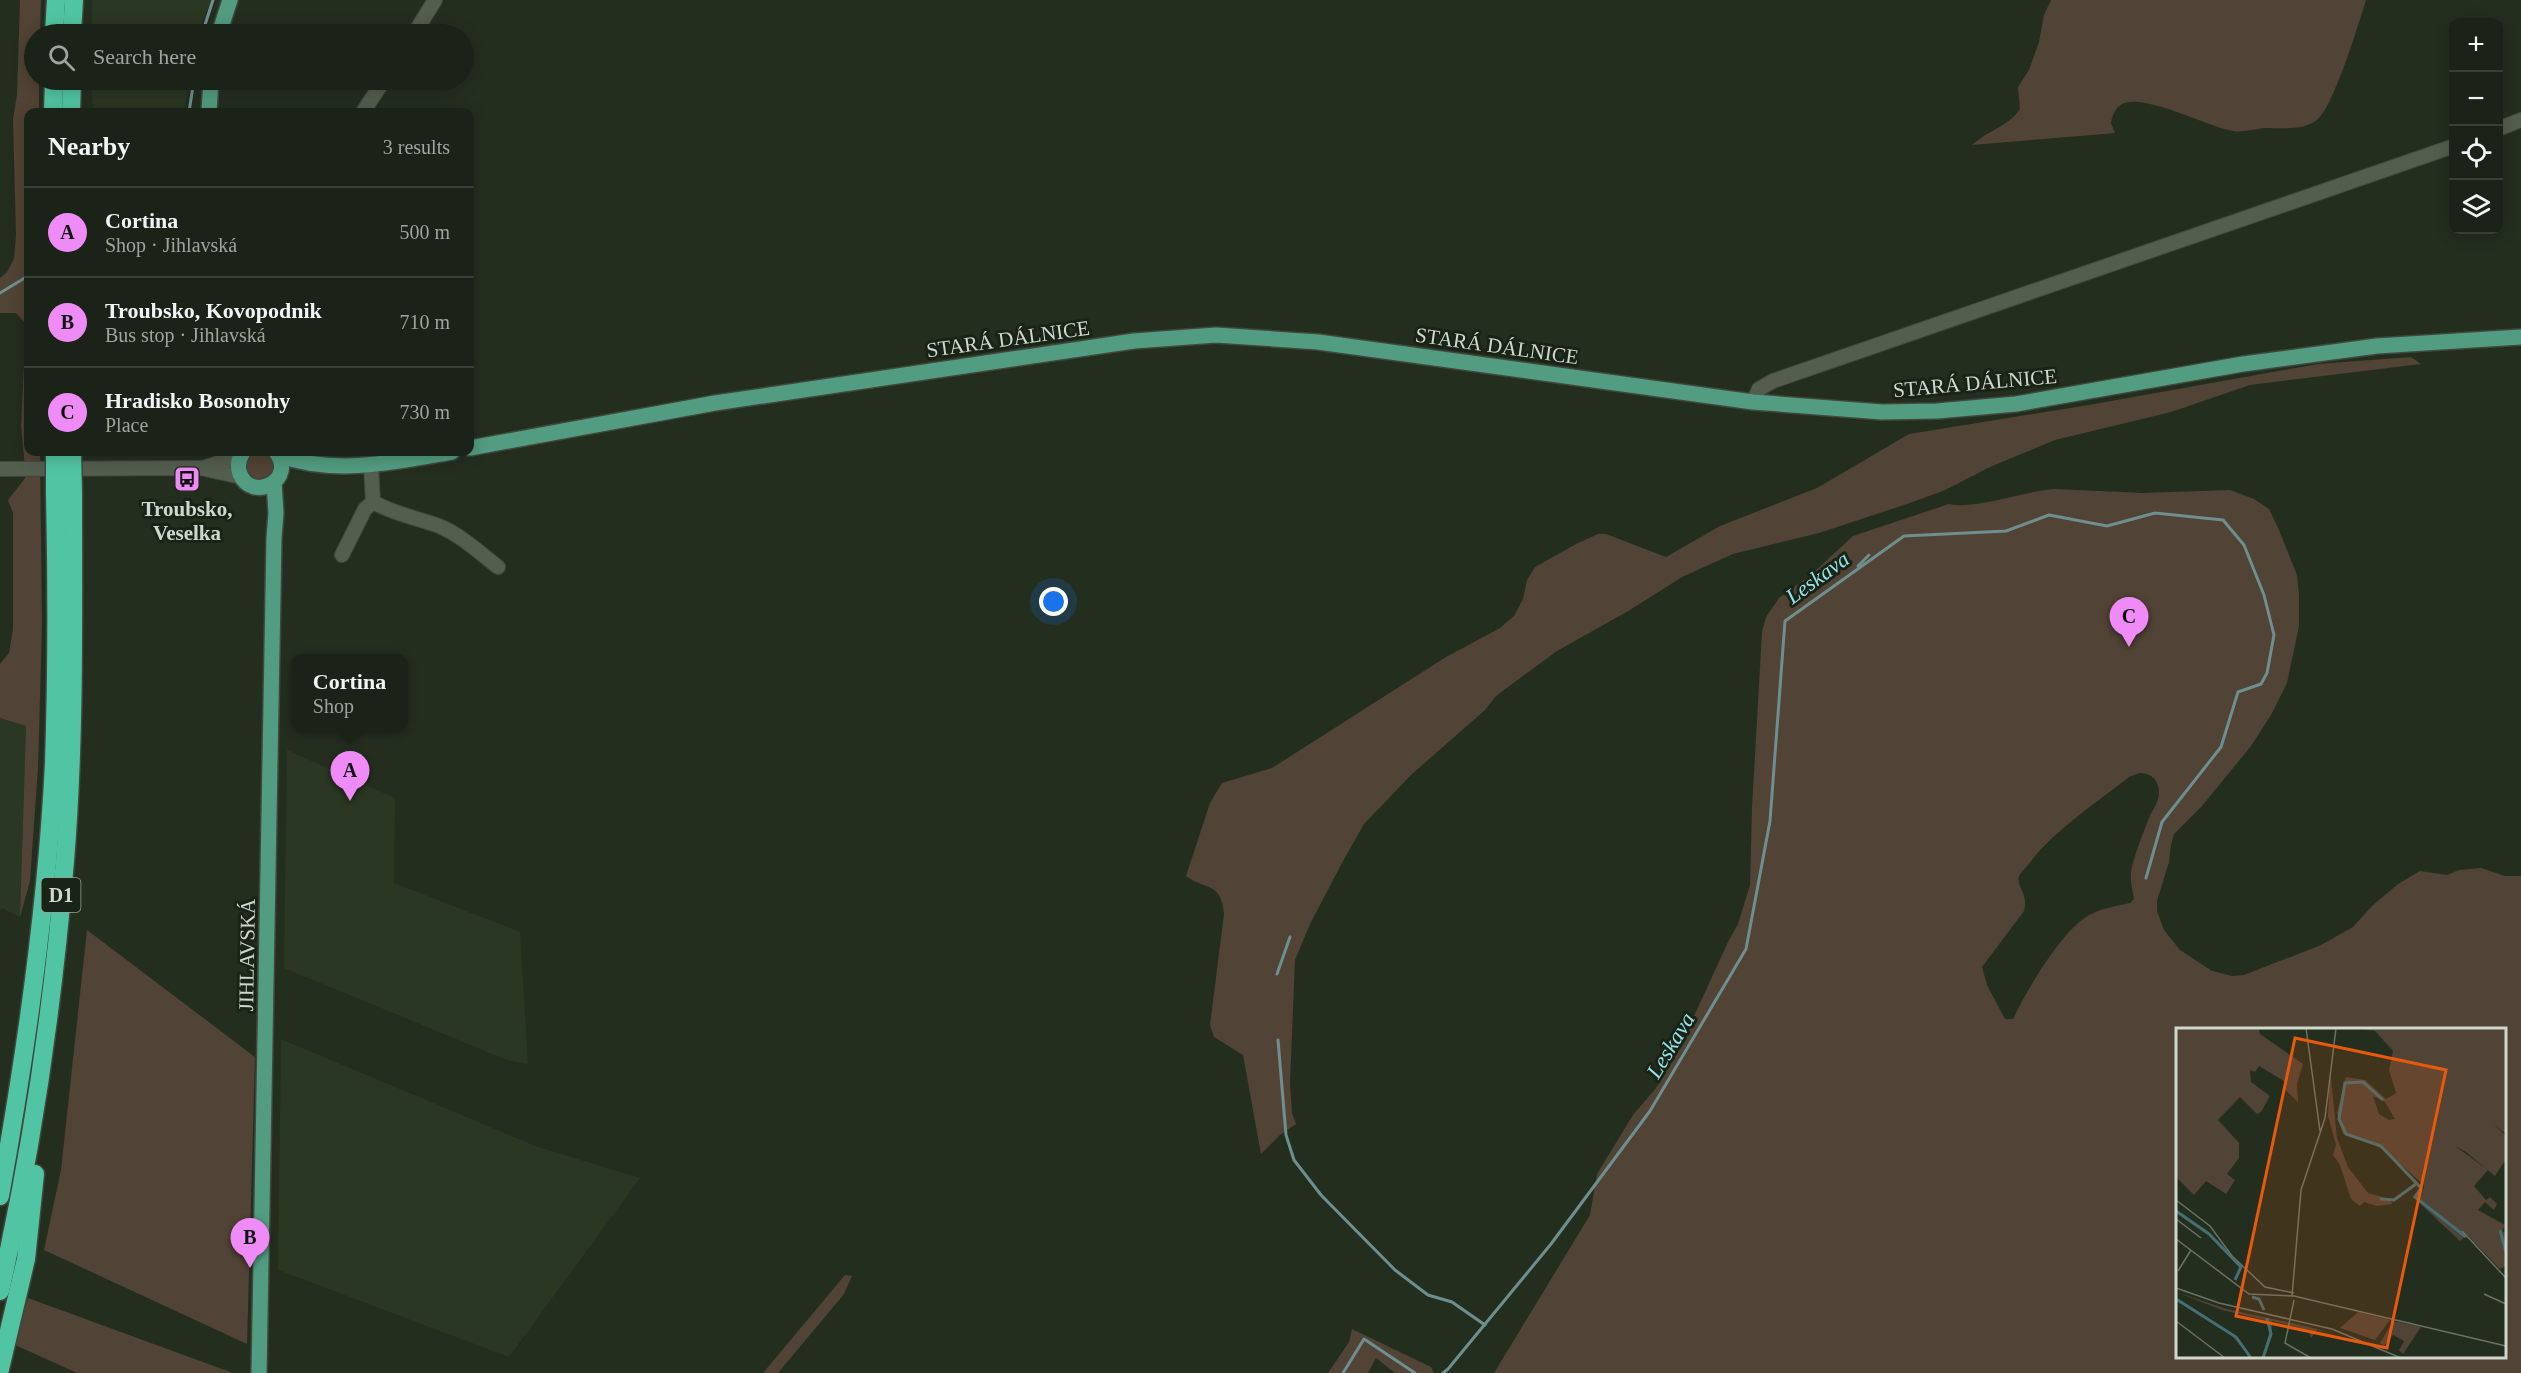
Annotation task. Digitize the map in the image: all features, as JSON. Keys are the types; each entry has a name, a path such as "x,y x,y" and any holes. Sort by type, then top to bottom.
{"highway":[{"path":"55,24 56,0"},
{"path":"73,24 74,0"},
{"path":"53,108 54,90"},
{"path":"71,108 72,90"},
{"name":"D1","path":"0,1291 17,1217 38,1082 65,860 70,762 64,494 56,456"},
{"name":"D1","path":"0,1196 21,1083 46,874 54,763 57,604 64,494 71,456"},
{"path":"0,1124 27,1028"},
{"path":"0,1369 26,1259 37,1161 38,1082"}],"main road":[{"path":"222,24 230,0"},
{"path":"209,108 210,90"},
{"name":"STARÁ DÁLNICE","path":"474,447 715,403 1134,341 1216,335 1318,342 1753,402 1882,412 1982,408 2065,396 2306,354 2423,342 2521,337"},
{"path":"241,477 238,470 242,456"},
{"name":"JIHLAVSKÁ","path":"259,1373 274,538 277,479 281,461 278,456"},
{"path":"256,488 263,488 305,458 371,465 427,456"},
{"name":"JIHLAVSKÁ","path":"241,477 250,486 256,488 265,503 274,538"}],"street":[{"path":"420,24 435,0"},
{"path":"366,108 377,90"},
{"path":"2503,127 2521,120"},
{"path":"1753,402 1759,389 1781,378 2449,148"},
{"path":"201,468 236,456"},
{"path":"371,465 373,502"},
{"path":"0,469 201,468 241,477"},
{"path":"342,555 365,509 373,502"},
{"path":"373,502 400,515 440,526 498,567"}],"shaded area":[{"path":"20,0 41,0 40,24 24,24 24,90 39,90 39,108 24,108 24,322 16,313 0,313 0,278 7,272 14,259 16,235 13,119 17,95"},
{"path":"92,0 212,0 201,24 92,24"},
{"path":"2051,0 2366,0 2331,98 2324,111 2313,123 2292,128 2233,131 2160,107 2132,102 2122,104 2114,112 2111,123 2115,133 1972,145 2010,120 2020,109 2018,87 2029,70 2039,42 2044,15"},
{"path":"92,90 188,90 185,108 93,108"},
{"path":"2411,357 2421,364 2250,385 2171,412 2055,440 1990,467 1943,491 1907,504 1819,533 1733,554 1682,577 1630,610 1557,651 1496,696 1485,710 1412,774 1364,824 1310,924 1295,960 1290,1083 1292,1113 1296,1124 1280,1135 1261,1154 1243,1055 1214,1037 1210,1025 1224,914 1220,896 1211,888 1186,876 1210,803 1222,783 1272,768 1446,657 1500,628 1514,616 1523,599 1527,580 1535,567 1598,534 1606,534 1666,557 1720,526 1817,488 1909,434 2318,364"},
{"path":"24,365 24,456 40,456 42,626 38,768 30,881 20,917 26,726 0,718 0,664 9,653 13,629 13,513 8,500 26,477 21,426"},
{"path":"250,456 270,456 273,461 273,471 265,479 255,479 247,471 247,461"},
{"path":"2054,489 2143,493 2230,490 2254,499 2269,509 2279,530 2297,575 2299,595 2299,626 2287,683 2271,715 2251,746 2202,806 2174,834 2169,862 2157,901 2157,911 2164,930 2180,950 2212,971 2232,976 2244,975 2321,945 2353,927 2372,906 2398,884 2420,871 2447,875 2459,870 2481,868 2505,876 2521,876 2521,1373 1494,1373 1590,1215 1597,1174 1633,1115 1656,1088 1678,1051 1738,924 1750,885 1762,632 1766,617 1779,598 1813,573 1853,536 1949,504 1986,502","holes":["2145,773 2156,782 2159,796 2132,867 2134,899 2130,903 2096,912 2076,925 2045,964 2013,1019 2005,1019 1987,985 1982,967 2024,911 2025,900 2019,884 2019,876 2038,852 2062,829 2129,777"]},
{"path":"0,718 26,726 20,917 2,908 0,911"},
{"path":"287,750 395,798 394,883 520,932 528,1064 507,1060 284,968"},
{"path":"87,930 255,1057 247,1344 44,1250 61,1170"},
{"path":"281,1039 538,1147 640,1178 509,1357 278,1270"},
{"path":"845,1275 852,1276 844,1294 778,1373 763,1373"},
{"path":"28,1298 233,1373 77,1373 13,1344"},
{"path":"1352,1329 1431,1367 1434,1373 1395,1373 1376,1358 1368,1373 1328,1373 1349,1342"}],"waterway":[{"path":"205,24 213,0"},
{"path":"190,108 192,90"},
{"path":"0,293 24,278"},
{"name":"Leskava","path":"1443,1373 1551,1244 1650,1111 1746,949 1770,821 1785,621 1904,536 2006,531 2049,515 2107,526 2155,513 2223,520 2244,545 2264,595 2274,635 2267,673 2261,684 2238,692 2221,747 2162,822 2146,878"},
{"name":"Leskava","path":"1858,566 1869,555"},
{"path":"1277,974 1290,937"},
{"path":"1278,1040 1286,1135 1294,1160 1321,1195 1395,1270 1428,1295 1452,1302 1485,1325"},
{"name":"Leskava","path":"1343,1373 1364,1339 1415,1373"}],"place":[{"name":"Troubsko, Veselka","path":"187,479"},
{"name":"Hradisko Bosonohy","path":"2129,647"},
{"name":"Cortina","path":"350,801"},
{"name":"Troubsko, Kovopodnik","path":"250,1268"}]}
